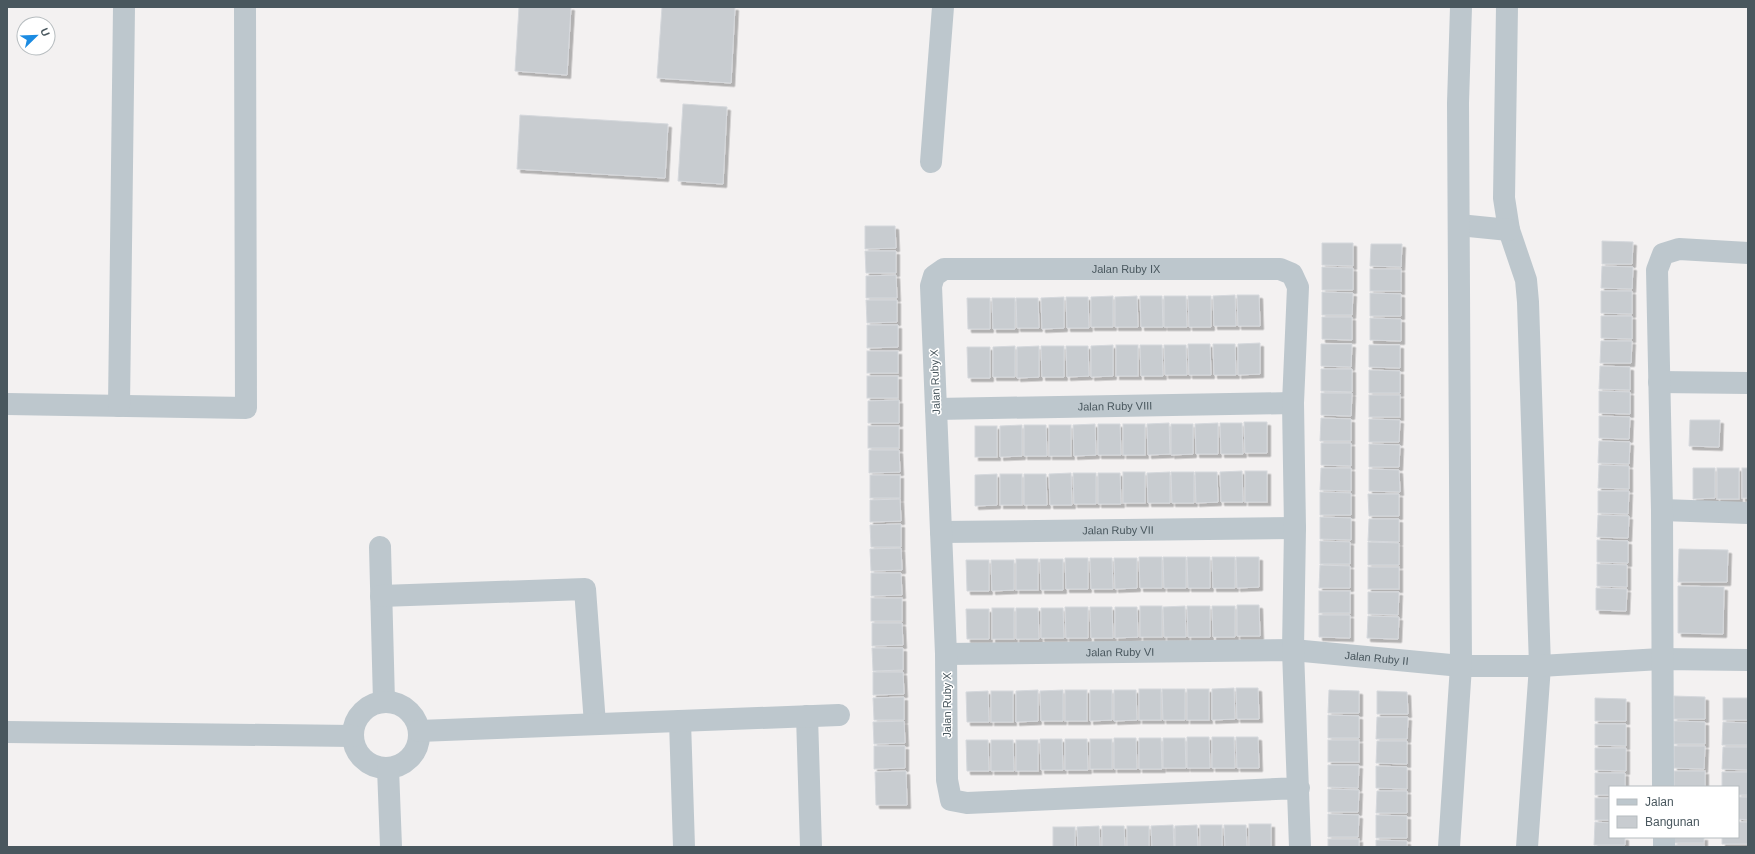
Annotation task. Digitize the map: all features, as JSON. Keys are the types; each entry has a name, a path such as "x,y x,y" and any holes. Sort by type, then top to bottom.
{"street":[{"path":"119,406 124,7"},
{"path":"7,404 246,408 245,7"},
{"path":"931,162 943,7"},
{"path":"1449,847 1461,666 1458,103 1461,7"},
{"path":"1507,7 1504,198 1509,230 1526,280 1528,302 1540,666 1527,847"},
{"path":"1459,225 1509,230"},
{"path":"1663,786 1661,659 1662,510 1657,270 1663,254 1679,249 1748,253"},
{"name":"Jalan Ruby IX","path":"944,269 1280,269 1292,274 1298,287 1293,403"},
{"name":"Jalan Ruby X","path":"944,269 934,276 931,286 946,654 947,780 952,800 967,803 1299,788"},
{"path":"1659,382 1748,383"},
{"path":"1293,403 1295,528 1293,650 1300,847"},
{"name":"Jalan Ruby VIII","path":"936,409 1293,403"},
{"path":"1662,510 1748,514"},
{"name":"Jalan Ruby VII","path":"941,532 1295,528"},
{"path":"380,547 384,702"},
{"path":"381,596 585,589 595,724"},
{"name":"Jalan Ruby II","path":"1293,650 1461,666 1540,666 1661,659 1748,660"},
{"name":"Jalan Ruby VI","path":"946,654 1293,650"},
{"path":"391,701 403,705 413,714 419,731 419,739 415,752 406,762 394,768 381,768 369,764 359,755 353,743 352,730 357,717 365,708 378,702 384,702 391,701"},
{"path":"419,731 839,715"},
{"path":"807,716 811,847"},
{"path":"680,721 684,847"},
{"path":"7,732 353,736"},
{"path":"388,768 390,847"}],"building":[{"path":"519,7 571,7 567,75 515,71"},
{"path":"662,7 735,7 731,83 657,78"},
{"path":"683,104 727,107 723,184 678,181"},
{"path":"520,115 668,124 665,178 517,169"},
{"path":"865,226 895,226 896,248 865,249"},
{"path":"1602,241 1633,242 1632,264 1602,264"},
{"path":"1322,243 1353,243 1353,266 1322,265"},
{"path":"1371,244 1402,244 1401,267 1370,266"},
{"path":"865,251 896,251 896,273 866,273"},
{"path":"1602,266 1633,267 1632,289 1601,288"},
{"path":"1322,267 1353,268 1353,290 1322,290"},
{"path":"1370,269 1401,269 1401,291 1370,291"},
{"path":"896,275 897,298 866,298 866,276"},
{"path":"1601,291 1632,291 1632,314 1601,313"},
{"path":"1322,292 1353,293 1352,315 1322,315"},
{"path":"1370,293 1401,294 1401,316 1370,316"},
{"path":"1235,295 1236,326 1214,326 1213,296"},
{"path":"1237,295 1259,295 1260,326 1238,326"},
{"path":"1113,296 1113,327 1091,327 1091,297"},
{"path":"1137,296 1138,327 1115,327 1115,297"},
{"path":"1140,296 1162,296 1163,327 1141,327"},
{"path":"1164,296 1186,296 1187,327 1164,327"},
{"path":"1188,296 1211,296 1211,327 1189,327"},
{"path":"1064,297 1064,328 1042,329 1041,298"},
{"path":"1066,297 1088,297 1089,328 1067,328"},
{"path":"967,298 990,298 990,329 968,329"},
{"path":"992,298 1015,298 1015,329 993,329"},
{"path":"1016,298 1038,298 1039,328 1017,328"},
{"path":"866,300 897,300 897,322 867,323"},
{"path":"1601,316 1632,316 1632,339 1601,338"},
{"path":"1322,317 1352,317 1352,340 1322,339"},
{"path":"1370,318 1401,319 1401,341 1370,340"},
{"path":"867,325 898,325 898,347 867,348"},
{"path":"1601,341 1632,341 1631,363 1600,363"},
{"path":"1260,343 1260,374 1238,375 1238,344"},
{"path":"1188,344 1210,344 1211,375 1189,375"},
{"path":"1213,344 1235,344 1236,375 1214,375"},
{"path":"1321,344 1352,344 1351,367 1321,366"},
{"path":"1113,345 1113,376 1091,377 1091,346"},
{"path":"1116,345 1138,345 1138,376 1116,376"},
{"path":"1140,345 1162,345 1163,376 1141,376"},
{"path":"1164,345 1186,345 1187,375 1165,375"},
{"path":"1369,345 1400,345 1400,368 1369,367"},
{"path":"1015,346 1015,377 993,377 993,347"},
{"path":"1039,346 1039,377 1017,378 1017,347"},
{"path":"1041,346 1064,346 1064,377 1042,377"},
{"path":"1066,346 1088,346 1089,376 1067,377"},
{"path":"967,347 990,347 990,378 968,378"},
{"path":"867,351 898,351 898,373 867,373"},
{"path":"1600,366 1630,367 1630,390 1599,389"},
{"path":"1321,369 1352,369 1352,392 1321,391"},
{"path":"1369,370 1400,371 1400,393 1369,393"},
{"path":"867,376 898,376 898,398 867,398"},
{"path":"1599,391 1630,392 1630,414 1599,413"},
{"path":"1321,393 1352,393 1351,416 1321,415"},
{"path":"1369,395 1400,395 1400,417 1369,417"},
{"path":"899,400 899,423 868,423 868,401"},
{"path":"1599,416 1630,417 1629,439 1599,438"},
{"path":"1321,418 1351,419 1351,441 1320,441"},
{"path":"1369,419 1400,420 1399,442 1369,442"},
{"path":"1690,420 1720,420 1719,447 1689,446"},
{"path":"1244,422 1267,422 1267,453 1245,453"},
{"path":"1169,423 1170,454 1148,455 1147,424"},
{"path":"1218,423 1218,454 1196,454 1195,424"},
{"path":"1220,423 1242,423 1243,454 1221,454"},
{"path":"1095,424 1096,455 1074,456 1073,425"},
{"path":"1098,424 1120,424 1121,455 1098,455"},
{"path":"1123,424 1145,424 1145,455 1123,455"},
{"path":"1171,424 1193,424 1193,454 1171,455"},
{"path":"1022,425 1022,456 1000,457 1000,426"},
{"path":"1024,425 1046,425 1047,456 1024,456"},
{"path":"1049,425 1071,425 1071,456 1049,456"},
{"path":"868,426 899,426 899,448 868,448"},
{"path":"975,426 997,426 997,457 975,457"},
{"path":"1599,441 1630,442 1629,464 1598,463"},
{"path":"1321,443 1351,443 1351,466 1321,465"},
{"path":"1369,444 1400,445 1399,467 1369,467"},
{"path":"869,450 899,450 900,472 869,473"},
{"path":"1599,465 1629,466 1629,489 1598,488"},
{"path":"1321,468 1351,468 1351,491 1320,490"},
{"path":"1693,468 1715,468 1715,498 1693,499"},
{"path":"1717,468 1739,468 1739,499 1717,499"},
{"path":"1742,468 1748,468 1748,498 1742,498"},
{"path":"1369,469 1399,470 1400,492 1369,491"},
{"path":"1242,471 1243,502 1221,502 1220,472"},
{"path":"1245,471 1267,471 1267,502 1245,502"},
{"path":"1123,472 1145,472 1145,503 1123,503"},
{"path":"1170,472 1170,503 1148,503 1147,473"},
{"path":"1171,472 1194,472 1194,503 1172,503"},
{"path":"1195,472 1217,472 1218,502 1196,503"},
{"path":"1071,473 1072,505 1050,505 1049,474"},
{"path":"1073,473 1096,473 1096,504 1074,504"},
{"path":"1098,473 1120,473 1121,504 1098,504"},
{"path":"997,474 997,505 975,506 975,475"},
{"path":"1000,474 1022,474 1022,505 1000,505"},
{"path":"1024,474 1046,474 1047,505 1024,505"},
{"path":"870,475 900,475 900,498 870,498"},
{"path":"1598,491 1629,491 1628,514 1598,513"},
{"path":"1320,492 1351,493 1351,515 1320,515"},
{"path":"1368,494 1399,494 1399,516 1369,516"},
{"path":"900,499 901,521 870,522 870,500"},
{"path":"1598,515 1629,516 1628,538 1597,537"},
{"path":"1320,517 1351,518 1351,540 1320,539"},
{"path":"1369,519 1399,519 1399,542 1368,541"},
{"path":"901,524 901,547 871,547 870,525"},
{"path":"1597,540 1628,541 1628,563 1597,562"},
{"path":"1320,541 1350,542 1350,564 1320,564"},
{"path":"1368,542 1399,543 1399,565 1368,565"},
{"path":"901,548 902,570 871,571 870,549"},
{"path":"1679,549 1728,550 1727,582 1678,582"},
{"path":"1139,557 1162,557 1162,588 1140,588"},
{"path":"1163,557 1186,557 1186,588 1164,588"},
{"path":"1187,557 1210,557 1210,588 1188,588"},
{"path":"1212,557 1235,557 1235,588 1213,588"},
{"path":"1236,557 1259,557 1259,587 1237,588"},
{"path":"1065,558 1088,558 1088,589 1066,589"},
{"path":"1090,558 1112,558 1113,589 1091,589"},
{"path":"1114,558 1137,558 1137,588 1115,589"},
{"path":"1016,559 1038,559 1038,590 1016,590"},
{"path":"1040,559 1063,559 1063,590 1041,590"},
{"path":"966,560 989,560 989,591 967,591"},
{"path":"991,560 1014,560 1014,590 992,591"},
{"path":"1597,564 1627,565 1627,587 1597,586"},
{"path":"1320,565 1350,566 1350,588 1319,588"},
{"path":"1368,567 1399,567 1399,589 1368,589"},
{"path":"871,573 901,573 902,595 871,596"},
{"path":"1678,586 1724,587 1723,634 1678,633"},
{"path":"1596,588 1627,589 1626,611 1596,610"},
{"path":"1319,591 1350,591 1350,613 1319,613"},
{"path":"1368,592 1399,592 1398,615 1368,614"},
{"path":"871,598 902,598 902,621 871,621"},
{"path":"1237,605 1259,605 1260,636 1237,636"},
{"path":"1140,606 1162,606 1162,637 1140,637"},
{"path":"1185,606 1186,637 1164,637 1163,607"},
{"path":"1187,606 1210,606 1210,637 1188,637"},
{"path":"1212,606 1235,606 1235,637 1213,637"},
{"path":"1065,607 1088,607 1088,638 1066,638"},
{"path":"1090,607 1112,607 1113,638 1091,638"},
{"path":"1115,607 1137,607 1138,637 1115,638"},
{"path":"992,608 1014,608 1014,639 992,639"},
{"path":"1016,608 1038,608 1039,639 1016,639"},
{"path":"1041,608 1063,608 1064,638 1041,638"},
{"path":"966,609 989,609 989,639 967,639"},
{"path":"1319,615 1350,615 1350,638 1319,637"},
{"path":"1368,616 1399,617 1398,639 1367,638"},
{"path":"872,623 902,623 903,645 872,646"},
{"path":"872,648 903,648 903,670 873,671"},
{"path":"873,672 903,672 904,694 873,695"},
{"path":"1234,688 1235,719 1212,720 1212,689"},
{"path":"1236,688 1258,688 1259,719 1237,719"},
{"path":"1139,689 1161,689 1161,720 1139,720"},
{"path":"1162,689 1185,689 1185,720 1163,720"},
{"path":"1187,689 1209,689 1209,720 1187,720"},
{"path":"1038,690 1038,721 1016,722 1016,691"},
{"path":"1063,690 1063,721 1041,721 1040,691"},
{"path":"1065,690 1087,690 1087,721 1065,721"},
{"path":"1090,690 1112,690 1112,720 1090,721"},
{"path":"1114,690 1136,690 1137,720 1114,721"},
{"path":"1329,690 1359,691 1359,713 1328,713"},
{"path":"988,691 989,722 967,722 966,692"},
{"path":"991,691 1013,691 1013,722 991,722"},
{"path":"1377,691 1407,692 1408,714 1377,714"},
{"path":"1674,696 1705,697 1705,719 1674,719"},
{"path":"904,697 904,720 874,720 873,698"},
{"path":"1595,698 1626,699 1626,721 1595,721"},
{"path":"1723,698 1748,698 1748,720 1723,720"},
{"path":"1328,715 1359,716 1359,738 1328,738"},
{"path":"1377,717 1408,717 1407,739 1376,739"},
{"path":"904,721 905,743 874,744 873,722"},
{"path":"1674,721 1705,722 1705,744 1674,744"},
{"path":"1723,722 1748,723 1748,745 1722,745"},
{"path":"1595,724 1626,724 1626,746 1595,745"},
{"path":"1187,737 1209,737 1210,768 1187,768"},
{"path":"1212,737 1234,737 1235,768 1212,768"},
{"path":"1236,737 1258,737 1259,768 1237,768"},
{"path":"1114,738 1136,738 1137,769 1114,769"},
{"path":"1139,738 1161,738 1162,769 1139,769"},
{"path":"1163,738 1185,738 1186,768 1163,768"},
{"path":"1040,739 1062,739 1063,770 1041,770"},
{"path":"1065,739 1087,739 1088,770 1065,770"},
{"path":"1090,739 1112,739 1112,769 1090,769"},
{"path":"966,740 988,740 989,771 967,771"},
{"path":"991,740 1013,740 1014,771 991,771"},
{"path":"1016,740 1038,740 1038,771 1016,771"},
{"path":"1328,740 1359,740 1359,762 1328,762"},
{"path":"1377,741 1407,741 1407,764 1376,763"},
{"path":"874,746 905,746 905,768 874,769"},
{"path":"1674,746 1705,746 1704,769 1674,768"},
{"path":"1723,747 1748,747 1748,770 1722,769"},
{"path":"1595,748 1626,748 1626,771 1595,770"},
{"path":"1328,765 1359,765 1358,788 1328,787"},
{"path":"1376,766 1407,767 1407,789 1376,788"},
{"path":"906,771 907,805 876,805 875,772"},
{"path":"1674,771 1705,771 1705,786 1674,786"},
{"path":"1722,772 1748,772 1748,795 1739,795 1739,786 1722,786"},
{"path":"1595,773 1625,773 1625,786 1609,786 1609,795 1595,795"},
{"path":"1328,789 1359,790 1358,812 1328,812"},
{"path":"1377,791 1407,791 1407,813 1376,813"},
{"path":"1739,797 1748,797 1748,820 1739,819"},
{"path":"1595,798 1609,798 1609,820 1595,820"},
{"path":"1328,814 1359,815 1358,837 1328,837"},
{"path":"1376,815 1407,816 1407,838 1376,838"},
{"path":"1595,822 1609,823 1609,838 1625,838 1625,845 1594,845"},
{"path":"1739,822 1748,822 1748,844 1722,844 1722,838 1739,838"},
{"path":"1249,824 1271,824 1271,847 1249,847"},
{"path":"1173,825 1174,847 1152,847 1151,826"},
{"path":"1197,825 1198,847 1175,847 1175,826"},
{"path":"1200,825 1222,825 1222,847 1200,847"},
{"path":"1224,825 1246,825 1247,847 1225,847"},
{"path":"1099,826 1100,847 1078,847 1077,827"},
{"path":"1102,826 1124,826 1125,847 1102,847"},
{"path":"1127,826 1149,826 1149,847 1127,847"},
{"path":"1053,827 1075,827 1075,847 1053,847"},
{"path":"1674,838 1704,838 1704,843 1674,843"},
{"path":"1328,839 1359,839 1359,847 1328,847"},
{"path":"1376,840 1407,841 1407,847 1376,847"},
{"path":"1674,845 1704,845 1704,847 1674,847"}]}
